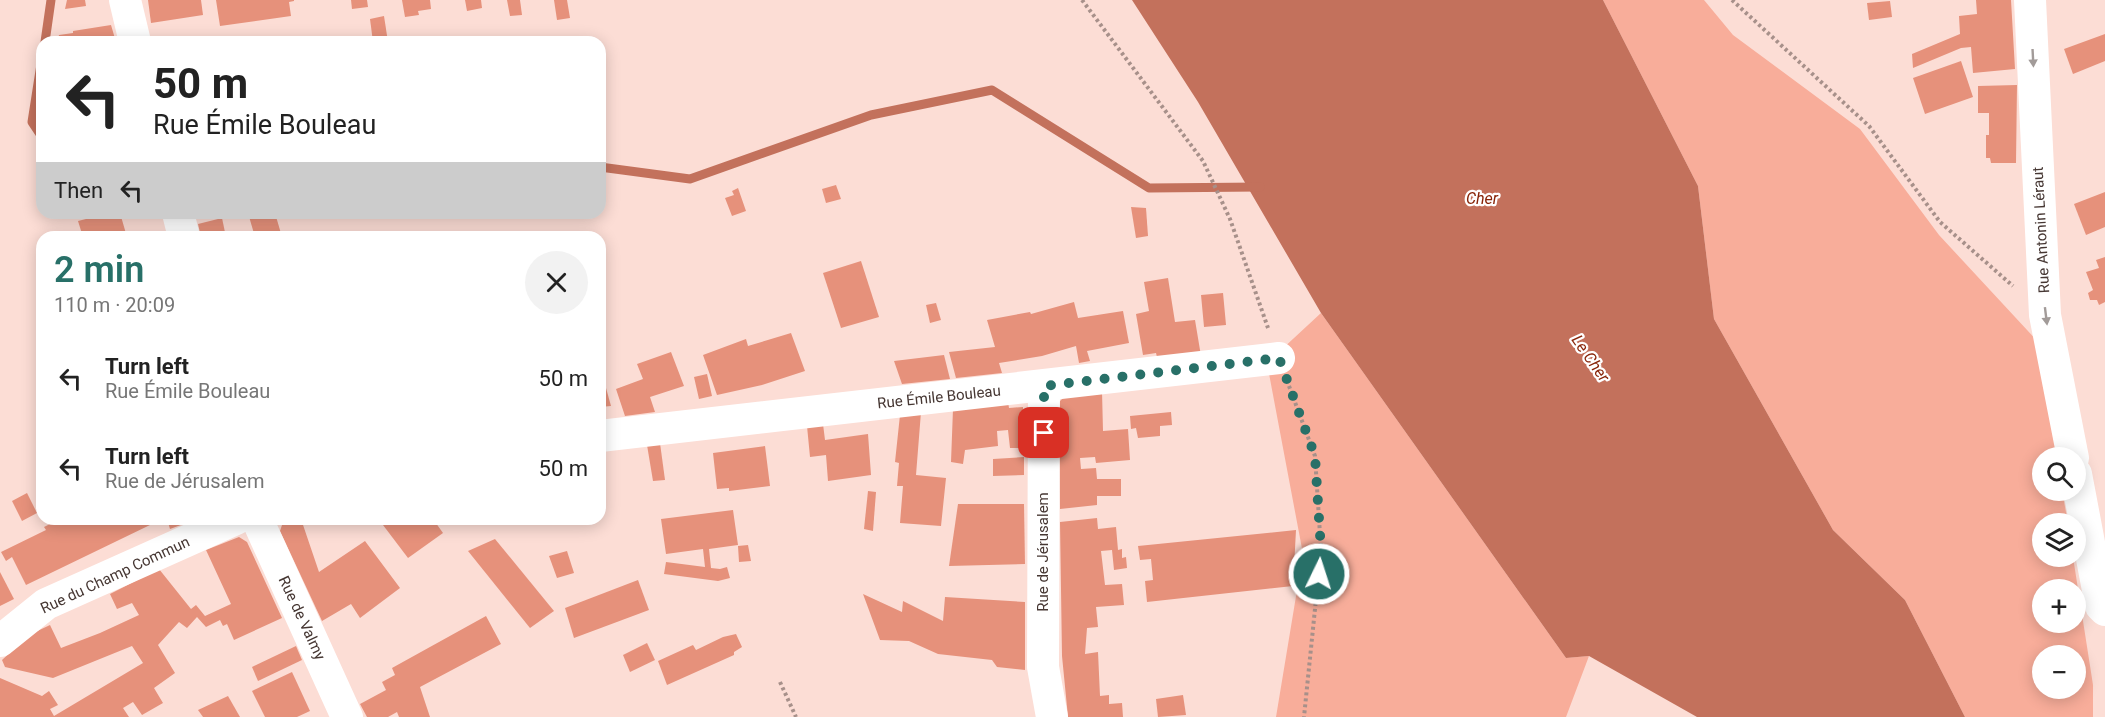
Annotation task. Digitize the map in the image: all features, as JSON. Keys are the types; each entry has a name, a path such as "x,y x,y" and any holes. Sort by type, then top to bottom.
{"street":[{"path":"125,0 134,36"},
{"name":"Rue Antonin Léraut","path":"2030,0 2045,315 2071,447"},
{"name":"Rue Émile Bouleau","path":"606,435 1279,358"},
{"name":"Rue de Jérusalem","path":"1044,386 1043,667 1052,717"},
{"path":"2081,501 2104,614"},
{"name":"Rue du Champ Commun","path":"0,641 46,604 223,525"},
{"name":"Rue de Valmy","path":"259,525 347,717"}],"path":[{"path":"1083,0 1203,160 1230,219 1315,456 1321,550 1304,717"},
{"path":"1732,0 1869,126 1941,222 2045,315"},
{"path":"780,682 796,717"}],"shaded area":[{"path":"1603,0 1704,0 1733,35 1860,129 1939,235 2039,343 2055,447 2032,447 2032,501 2064,501 2066,513 2032,513 2032,567 2075,567 2076,579 2032,579 2032,633 2085,633 2093,685 2093,717 1965,717 1905,600 1833,530 1714,319 1698,186"},
{"path":"1321,313 1566,658 1589,656 1566,717 1276,717 1303,554 1267,363"}],"water":[{"name":"Cher","path":"1132,0 1603,0 1698,186 1714,319 1833,530 1905,600 1965,717 1697,717 1589,656 1566,658 1321,313 1198,102"}],"building":[{"path":"67,0 85,0 86,6 65,9"},
{"path":"148,0 201,0 203,15 151,23"},
{"path":"216,0 294,1 289,2 291,16 220,26"},
{"path":"351,0 367,0 368,7 352,9"},
{"path":"402,0 430,0 431,9 418,11 419,15 405,17"},
{"path":"465,0 481,0 482,8 467,11"},
{"path":"507,0 520,0 522,15 510,16"},
{"path":"554,0 567,0 570,18 557,20"},
{"path":"1976,0 2011,0 2015,69 1973,73 1971,47 1961,48 1913,68 1912,54 1960,34 1959,16 1977,14"},
{"path":"1890,1 1892,17 1869,20 1867,3"},
{"path":"384,16 387,36 372,36 370,19"},
{"path":"111,25 114,36 59,36 73,33 73,31"},
{"path":"2105,34 2105,61 2073,74 2064,49"},
{"path":"1961,61 1973,97 1925,114 1913,78"},
{"path":"2017,85 2016,163 1991,163 1990,158 1986,158 1989,113 1978,113 1978,86"},
{"path":"836,185 841,199 826,203 822,189"},
{"path":"738,188 746,211 732,216 725,198 734,195 732,191"},
{"path":"2105,192 2105,227 2086,235 2074,204"},
{"path":"1131,207 1146,208 1148,236 1136,238"},
{"path":"122,219 125,231 81,231 78,221"},
{"path":"222,219 225,231 200,231 198,224"},
{"path":"250,219 277,219 280,231 253,231"},
{"path":"2105,257 2105,302 2099,305 2097,300 2090,300 2088,293 2093,290 2086,272 2099,268 2096,260"},
{"path":"861,261 879,317 841,328 823,273"},
{"path":"1168,278 1175,322 1195,320 1201,356 1158,361 1156,353 1143,355 1136,314 1149,311 1144,282"},
{"path":"1223,293 1226,325 1204,327 1201,295"},
{"path":"1074,302 1078,318 1123,311 1129,343 1087,351 1090,361 1079,363 1076,346 1042,356 999,363 1002,373 956,378 949,352 995,347 987,320 1030,312 1031,314"},
{"path":"936,303 941,320 930,323 926,305"},
{"path":"791,333 805,371 762,385 717,395 703,355 746,339 748,346"},
{"path":"671,352 684,386 650,397 655,412 625,416 616,389 643,379 637,364"},
{"path":"944,355 950,379 902,384 894,361"},
{"path":"707,374 712,396 699,399 694,377"},
{"path":"606,388 611,406 606,406"},
{"path":"1102,391 1103,431 1128,429 1130,460 1096,463 1095,457 1080,458 1081,469 1096,468 1097,479 1121,479 1121,496 1097,496 1097,505 1060,509 1059,402 1066,395"},
{"path":"1008,402 1009,408 1023,407 1024,448 1010,448 1008,430 997,431 998,446 965,450 963,464 951,462 953,409"},
{"path":"921,412 916,475 946,478 941,526 900,523 903,486 897,486 899,463 895,462 900,415"},
{"path":"1171,412 1172,425 1160,426 1160,436 1138,438 1136,428 1131,429 1130,416"},
{"path":"823,424 825,440 868,434 871,475 828,481 826,455 810,457 807,426"},
{"path":"660,443 665,480 653,481 647,445"},
{"path":"765,446 770,486 729,491 729,488 717,489 713,453"},
{"path":"1024,457 1024,475 993,476 993,459"},
{"path":"868,491 876,492 873,531 864,529"},
{"path":"27,493 36,514 22,521 12,501"},
{"path":"958,504 1024,504 1025,564 949,566"},
{"path":"733,510 738,545 709,549 711,568 727,567 730,578 718,581 664,574 666,562 705,567 703,549 666,554 661,519"},
{"path":"1097,518 1098,529 1116,527 1118,550 1122,549 1122,558 1126,557 1127,568 1114,570 1112,550 1101,551 1105,585 1122,584 1124,605 1096,607 1098,627 1087,628 1085,654 1098,652 1100,696 1109,695 1109,704 1122,703 1123,717 1068,717 1062,656 1060,522"},
{"path":"48,525 150,525 26,585 12,557 6,561 1,552 46,530 44,527"},
{"path":"169,525 181,525 170,529"},
{"path":"282,525 303,525 319,572 365,541 400,588 360,618 351,604 322,621 280,531"},
{"path":"383,525 437,525 443,533 408,558"},
{"path":"1296,530 1293,586 1147,602 1145,581 1153,580 1151,559 1140,560 1138,546"},
{"path":"239,537 247,542 282,618 234,640 227,624 223,626 220,620 206,627 197,617 187,628 179,622 158,645 175,673 154,688 163,703 142,715 133,702 123,708 129,717 0,717 0,678 42,696 49,691 58,705 50,709 54,716 143,663 132,646 53,678 5,667 2,660 29,635 50,625 61,648 139,615 132,603 117,609 110,594 159,569 191,609 196,605 205,616 231,604 206,550"},
{"path":"495,539 554,611 530,628 468,551"},
{"path":"748,545 751,561 739,562 738,546"},
{"path":"567,551 574,573 557,578 549,556"},
{"path":"0,572 14,599 0,606"},
{"path":"638,580 649,610 574,638 565,608"},
{"path":"863,594 902,612 903,601 943,621 945,597 1025,602 1025,670 997,667 992,660 938,654 909,641 880,640"},
{"path":"486,616 501,644 420,687 430,717 399,717 397,712 388,717 367,717 360,704 386,690 382,682 395,675 392,668"},
{"path":"736,634 742,647 734,652 734,655 667,685 658,661 693,645 696,650 723,637"},
{"path":"647,643 655,660 630,672 623,655"},
{"path":"296,646 302,660 258,681 252,667"},
{"path":"292,672 310,711 297,717 265,717 252,691"},
{"path":"1183,695 1186,715 1158,717 1156,699"},
{"path":"228,696 240,717 203,717 198,710"}],"waterway":[{"path":"46,36 51,0"},
{"path":"606,168 690,179 871,115 992,90 1149,188 1260,187"},
{"path":"36,96 32,122 36,128"}],"route":[{"path":"1044,433 1044,386 1279,358 1315,456 1321,550 1319,574"}],"water label":[{"name":"Le Cher","path":"1591,358"}]}
